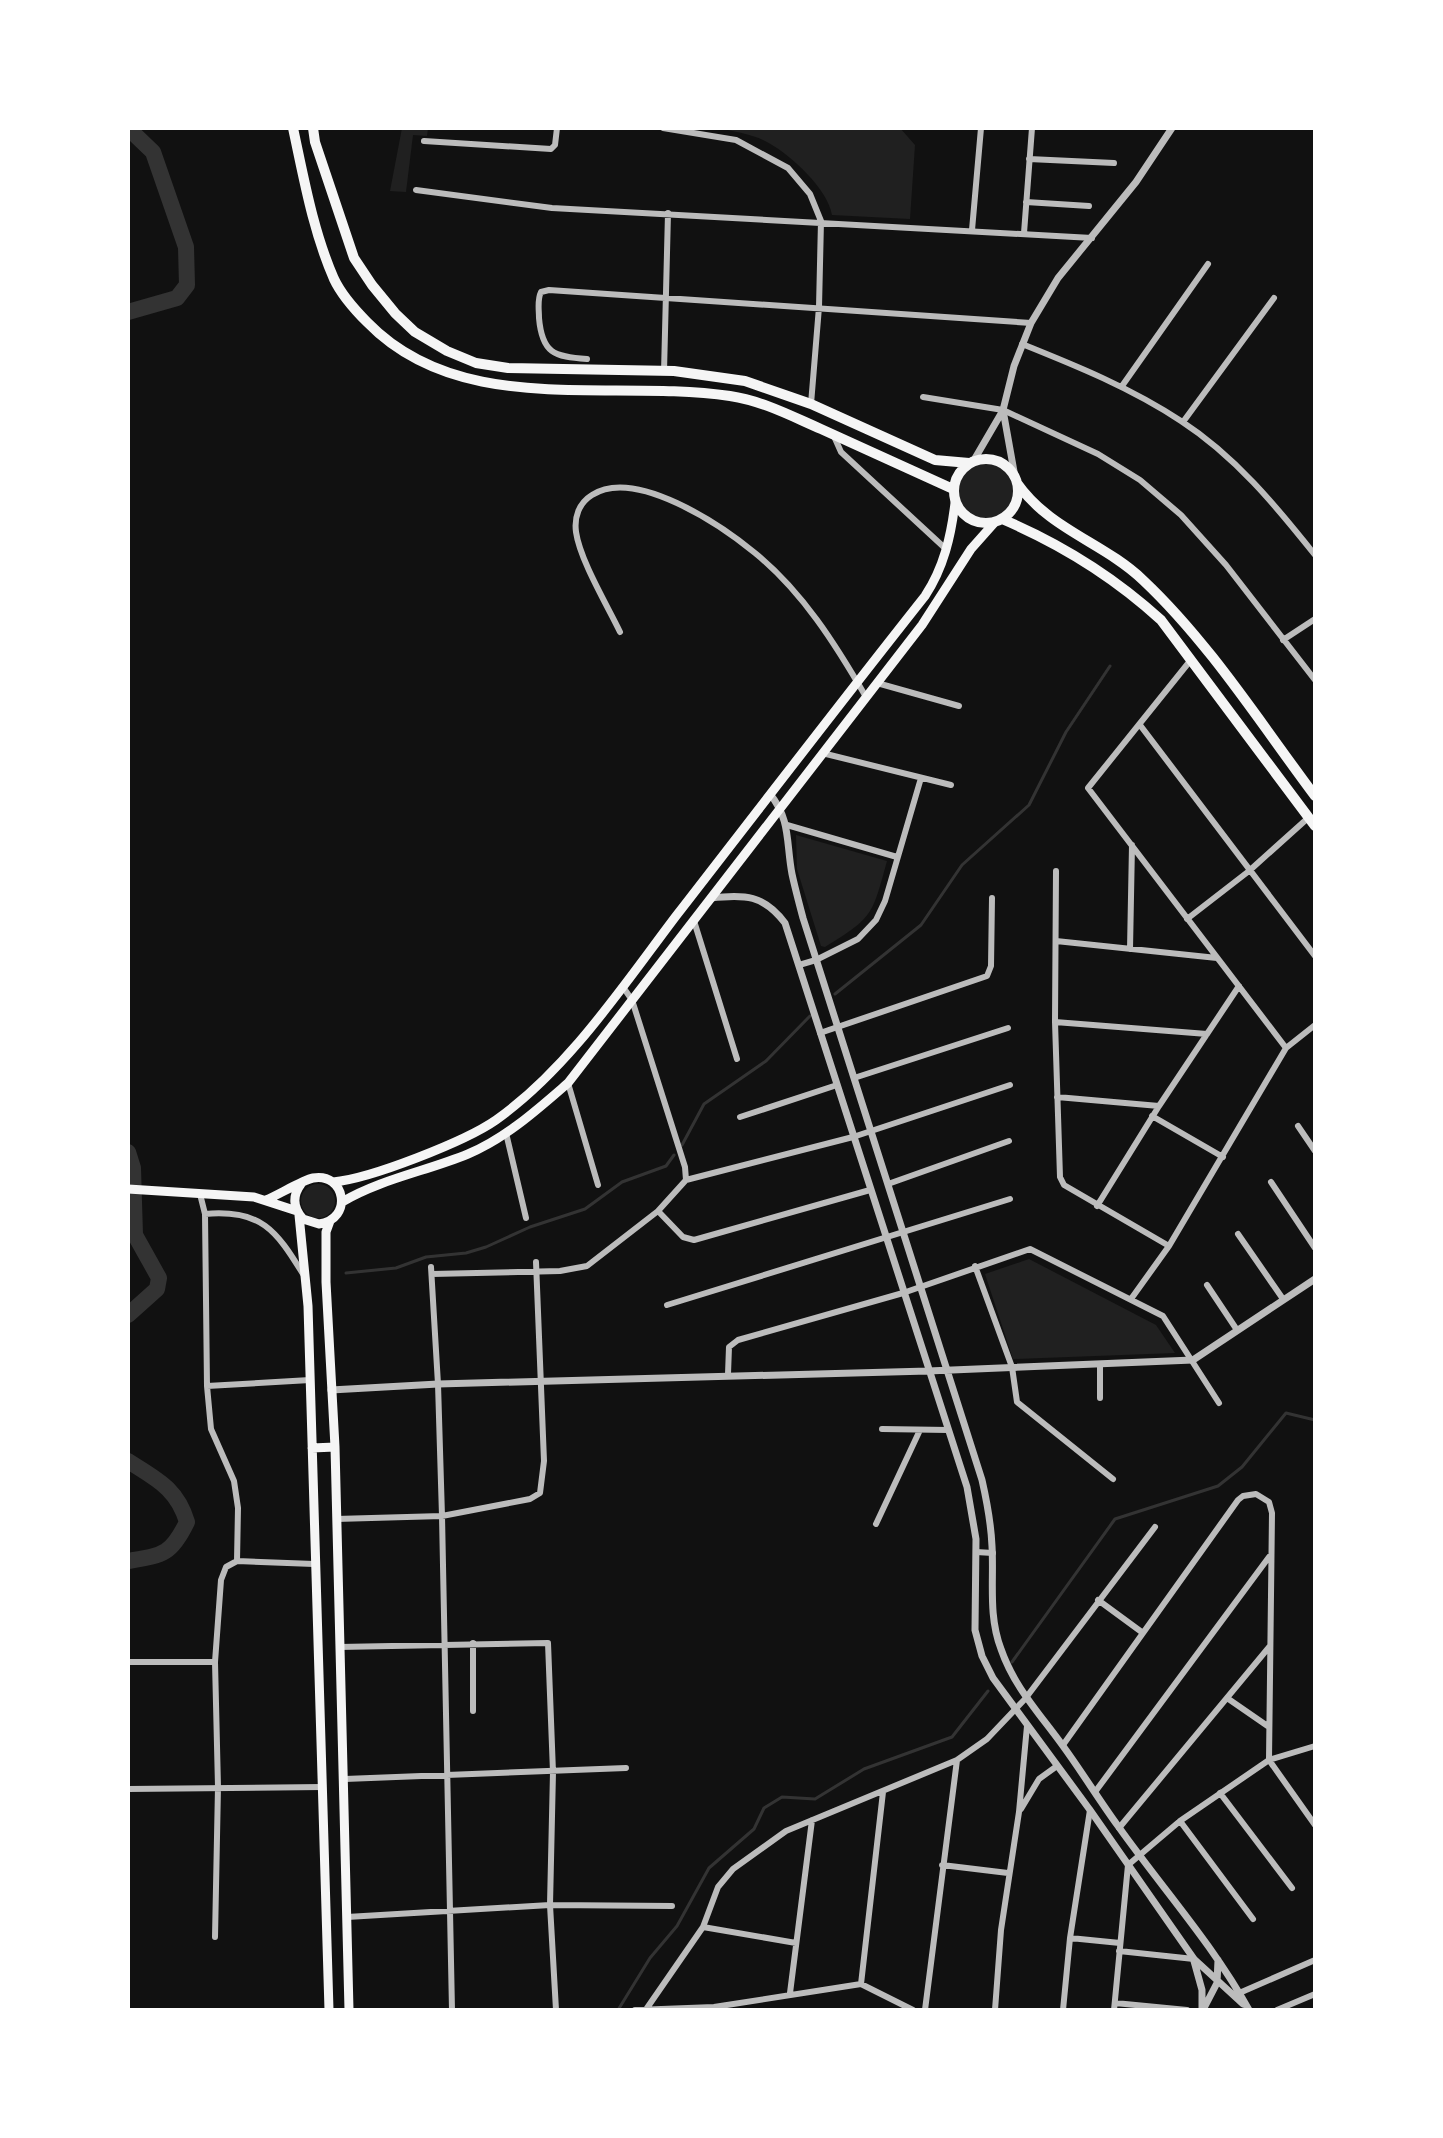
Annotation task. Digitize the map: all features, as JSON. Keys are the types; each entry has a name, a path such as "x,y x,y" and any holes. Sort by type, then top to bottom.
{"highway":[{"path":"293,128 311,212 335,282 352,306 382,337 411,358 441,372 488,384 658,390 728,396 767,405 953,489"},
{"path":"313,128 354,258 395,313 415,332 447,351 487,365 716,375 745,381 811,404 935,460 996,460 1010,469 1034,505 1053,521 1091,542 1139,576 1175,611 1315,796"},
{"path":"971,462 955,479 953,489 955,503 967,518 986,523 998,520 1014,507 1017,500 1016,480"},
{"path":"998,520 1083,559 1132,594 1161,620 1312,822"}],"main road":[{"path":"266,1200 315,1177 333,1182 348,1180 403,1162 495,1121 555,1068 623,987 925,596 947,550 955,503"},
{"path":"342,1202 380,1185 465,1156 506,1133 568,1083 877,683 936,604 971,549 998,520"},
{"path":"925,596 936,604"},
{"path":"333,1182 340,1191 342,1202 326,1232 345,1779 349,2010"},
{"path":"301,1184 294,1199 306,1279 308,1318 329,2010"},
{"path":"128,1189 266,1200 298,1213 313,1224 330,1221"},
{"path":"308,1318 327,1317"},
{"path":"312,1448 335,1447"},
{"path":"315,1586 337,1585"},
{"path":"319,1719 341,1718"},
{"path":"324,1853 345,1853"},
{"path":"329,1987 348,1986"}],"street":[{"path":"424,141 548,149 555,145 557,128"},
{"path":"663,128 736,140 780,163 810,194 821,221 819,307 811,404"},
{"path":"972,230 981,128"},
{"path":"1024,233 1032,128"},
{"path":"971,462 1003,410 1022,344 1058,278 1136,182 1172,128"},
{"path":"1029,159 1114,163"},
{"path":"416,190 552,208 1092,238"},
{"path":"1026,202 1089,206"},
{"path":"664,372 668,213"},
{"path":"1122,386 1208,264"},
{"path":"587,359 561,356 547,349 543,343 538,306 541,292 549,290 819,307 1031,323"},
{"path":"1183,422 1274,298"},
{"path":"1022,344 1122,386 1183,422 1226,456 1266,495 1315,555"},
{"path":"923,397 1003,410 1098,454 1140,480 1181,515 1219,557 1315,680"},
{"path":"1003,410 1016,480"},
{"path":"833,434 841,452 947,550"},
{"path":"620,632 582,552 576,533 577,515 581,505 596,492 634,488 671,501 721,528 756,554 807,605 866,697"},
{"path":"1283,640 1315,619"},
{"path":"1190,661 1088,788 1286,1048"},
{"path":"877,683 959,706"},
{"path":"1140,725 1315,956"},
{"path":"822,753 951,785"},
{"path":"799,965 858,939 882,911 921,778"},
{"path":"770,794 782,808 787,825 792,876 816,960 982,1480 993,1553 994,1625 1008,1666 1025,1699 1063,1745 1119,1828 1218,1957 1248,2009"},
{"path":"1187,919 1312,822"},
{"path":"787,825 897,857"},
{"path":"1130,949 1132,845"},
{"path":"1056,871 1055,1022 1061,1182 1169,1246"},
{"path":"711,898 733,895 762,900 773,907 785,923 973,1512 975,1630 982,1656 1016,1711 1194,1959 1217,1983 1237,1994"},
{"path":"820,1033 987,976 991,966 992,898"},
{"path":"694,921 737,1059"},
{"path":"1056,941 1217,958"},
{"path":"1097,1206 1152,1116 1239,986"},
{"path":"623,987 632,1000 685,1167 686,1180"},
{"path":"1055,1022 1207,1034"},
{"path":"1131,1299 1169,1246 1286,1048 1315,1025"},
{"path":"854,1078 1008,1028"},
{"path":"568,1083 598,1185"},
{"path":"740,1117 837,1085"},
{"path":"452,2010 442,1516 432,1270 560,1271 587,1266 658,1211 686,1180 853,1137 1010,1085"},
{"path":"1057,1097 1159,1106"},
{"path":"1152,1116 1223,1157"},
{"path":"1298,1126 1315,1151"},
{"path":"506,1133 526,1218"},
{"path":"888,1184 1009,1141"},
{"path":"1271,1182 1315,1248"},
{"path":"658,1211 683,1237 694,1240 870,1190"},
{"path":"200,1194 205,1214 207,1386 211,1429 234,1481 238,1508 237,1561"},
{"path":"667,1305 1010,1199"},
{"path":"205,1214 238,1215 265,1224 287,1248 306,1279"},
{"path":"1238,1234 1283,1299"},
{"path":"728,1374 729,1347 738,1340 903,1293 975,1266 1034,1249 1163,1316 1219,1403"},
{"path":"336,1519 442,1516 537,1497 542,1489 544,1461 536,1262"},
{"path":"975,1266 1012,1367 1017,1402 1113,1479"},
{"path":"331,1390 1193,1360 1315,1279"},
{"path":"1207,1285 1237,1330"},
{"path":"1100,1364 1100,1398"},
{"path":"207,1386 310,1380"},
{"path":"882,1429 948,1430"},
{"path":"876,1524 920,1430"},
{"path":"1063,1745 1238,1500 1256,1494 1269,1502 1272,1513 1269,1760 1315,1825"},
{"path":"647,2008 703,1927 718,1887 733,1869 786,1831 957,1760 987,1739 1016,1711 1155,1527"},
{"path":"976,1552 993,1553"},
{"path":"1095,1792 1270,1556"},
{"path":"215,1937 218,1787 215,1662 221,1580 226,1567 237,1561 314,1564"},
{"path":"1098,1600 1143,1633"},
{"path":"473,1643 473,1711"},
{"path":"339,1647 548,1643 553,1772 550,1905 556,2010"},
{"path":"1119,1828 1271,1646"},
{"path":"128,1662 215,1662"},
{"path":"1227,1698 1269,1727"},
{"path":"995,2010 1008,1873 1019,1812 1027,1726"},
{"path":"1187,2010 1115,2006 1128,1865 1180,1821 1269,1760 1315,1746"},
{"path":"925,2010 957,1760"},
{"path":"1019,1812 1039,1779 1057,1766"},
{"path":"345,1779 626,1768"},
{"path":"128,1789 322,1787"},
{"path":"861,1984 883,1792"},
{"path":"1220,1793 1292,1888"},
{"path":"1063,2010 1070,1938 1090,1810"},
{"path":"790,1993 812,1820"},
{"path":"1180,1821 1253,1919"},
{"path":"942,1865 1008,1873"},
{"path":"347,1917 550,1905 672,1906"},
{"path":"703,1927 796,1943"},
{"path":"1070,1938 1194,1959"},
{"path":"1203,2010 1220,1975 1218,1957"},
{"path":"1194,1959 1202,1990 1203,2010"},
{"path":"1237,1994 1315,1960"},
{"path":"635,2010 714,2007 861,1984 913,2010"},
{"path":"1277,2010 1315,1994"}],"shaded area":[{"path":"402,128 428,128 427,136 413,135 406,192 390,191"},
{"path":"719,128 900,128 915,145 910,219 832,215 824,194 787,155 762,139"},
{"path":"985,463 1005,471 1013,491 1005,511 985,519 965,511 957,491 965,471"},
{"path":"796,835 887,861 869,913 825,947 821,946 797,869"},
{"path":"318,1184 330,1189 335,1201 330,1213 318,1218 306,1213 301,1201 306,1189"},
{"path":"1029,1259 1156,1325 1175,1353 1013,1359 985,1274"}],"waterway":[{"path":"128,128 153,152 186,247 187,285 177,298 128,312"},
{"path":"835,994 921,925 962,865 1029,805 1066,732 1110,666"},
{"path":"682,1145 704,1104 766,1061 810,1016"},
{"path":"128,1152 133,1168 135,1235 159,1278 157,1289 128,1315"},
{"path":"346,1273 396,1268 426,1257 466,1253 486,1247 530,1227 585,1209 622,1182 666,1166 674,1155"},
{"path":"1012,1662 1115,1519 1218,1486 1242,1467 1286,1413 1315,1420"},
{"path":"128,1461 171,1493 187,1522 165,1552 128,1561"},
{"path":"618,2010 650,1958 677,1926 709,1868 754,1829 764,1808 782,1797 815,1799 864,1769 952,1737 988,1691"},
{"path":"840,2010 846,2010"}]}
